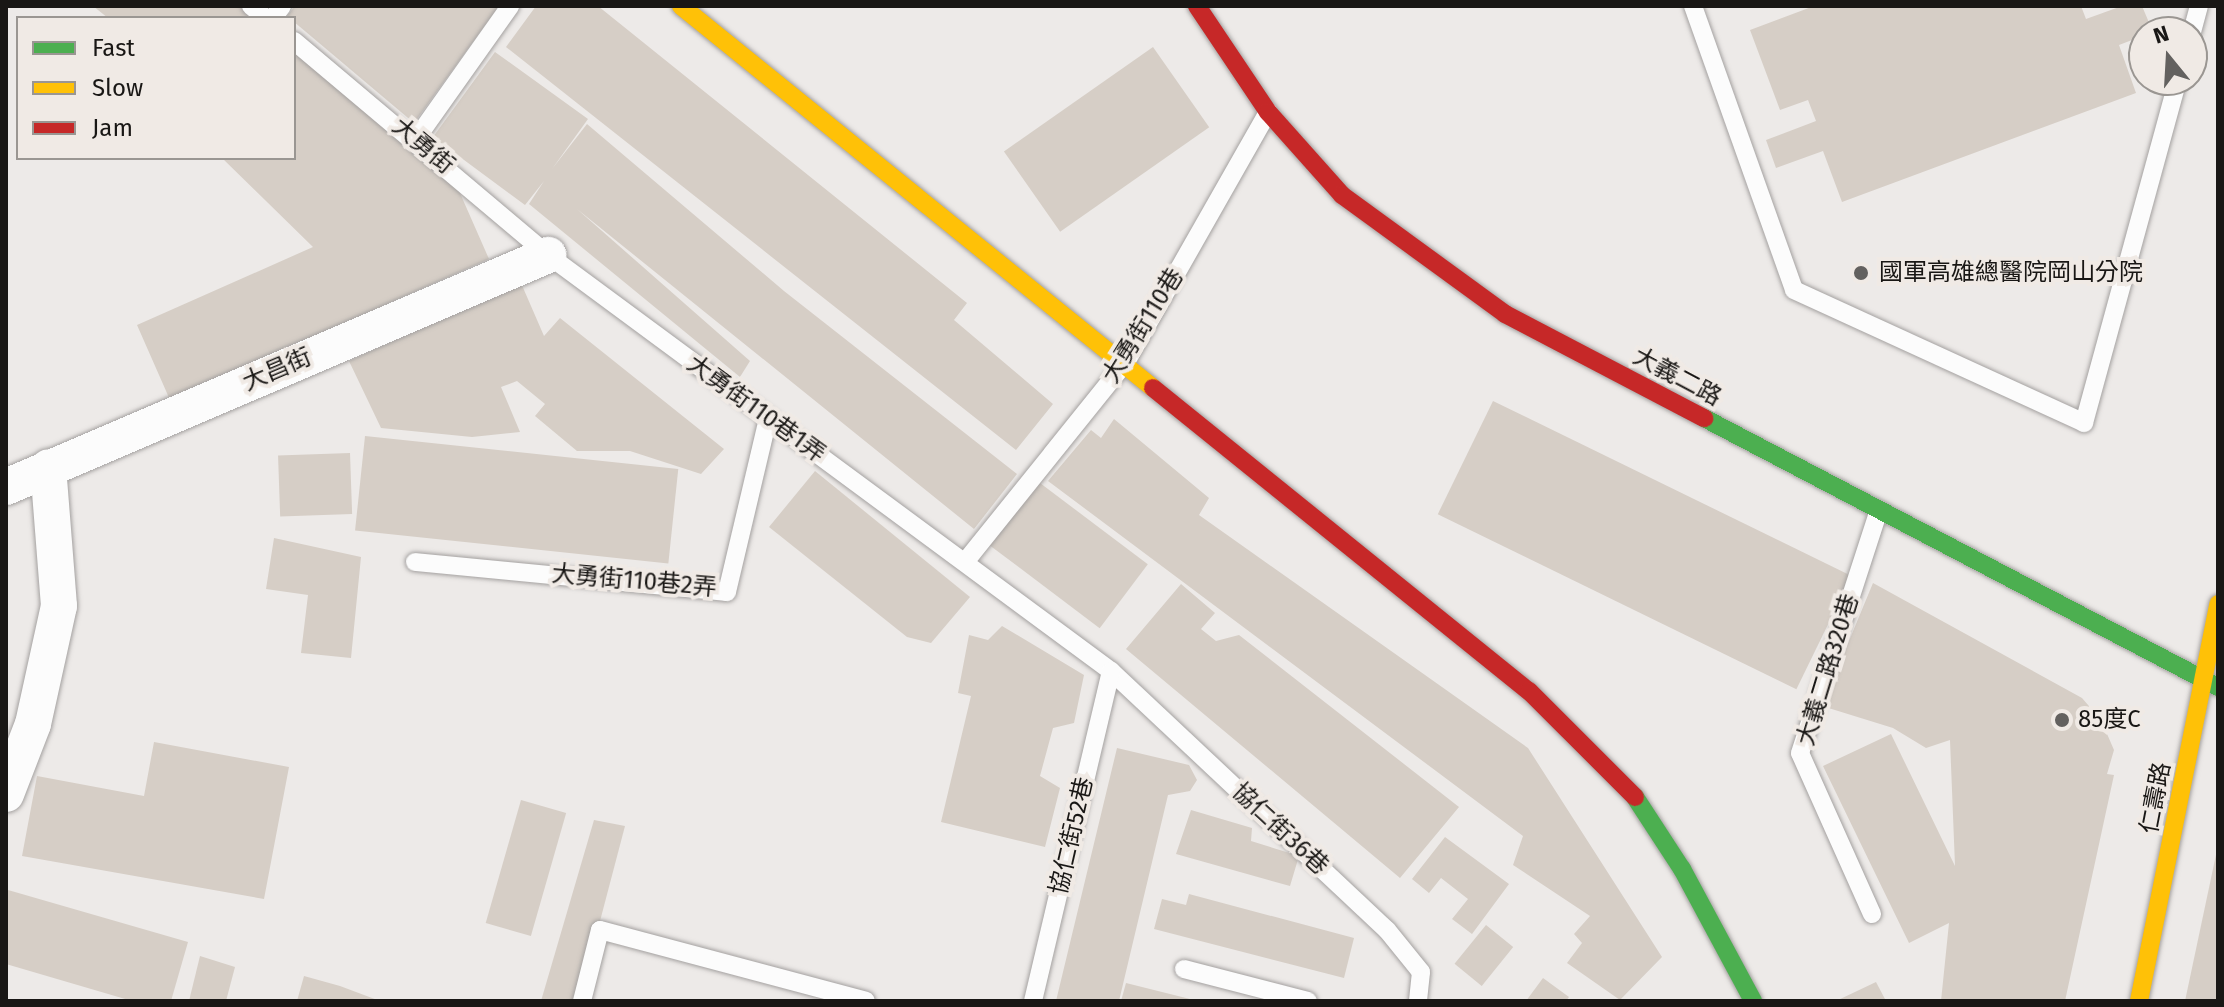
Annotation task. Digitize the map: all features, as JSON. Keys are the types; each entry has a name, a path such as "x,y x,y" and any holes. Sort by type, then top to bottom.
{"street":[{"path":"681,6 1126,362 1529,691 1627,785 1682,869 1753,1001"},
{"name":"大義二路","path":"1197,6 1268,112 1342,195 1505,314 2211,684"},
{"name":"大昌街","path":"6,487 548,255"},
{"path":"6,794 33,724 59,606 48,467"},
{"name":"仁壽路","path":"2139,1001 2211,684 2218,604"}],"lane":[{"path":"416,139 510,6"},
{"path":"1693,6 1794,290 2084,423 2174,96"},
{"name":"大勇街","path":"296,43 416,139 548,255"},
{"name":"大勇街110巷","path":"965,562 1126,362 1268,112"},
{"name":"大勇街110巷1弄","path":"548,255 1111,671"},
{"name":"大勇街110巷2弄","path":"415,562 727,592 768,418"},
{"name":"大義二路320巷","path":"1872,914 1800,753 1879,510"},
{"name":"協仁街52巷","path":"1033,1001 1111,671"},
{"name":"協仁街36巷","path":"1111,671 1387,930 1421,972 1418,1001"},
{"path":"582,1001 600,930 866,1001"},
{"path":"1184,969 1308,1001"}],"building":[{"path":"93,6 239,6 252,16 106,16"},
{"path":"295,6 499,6 414,123 296,24 296,16 287,16"},
{"path":"536,6 598,6 967,303 954,320 1053,404 1016,450 506,47"},
{"path":"1814,6 2081,6 2086,19 2122,6 2142,6 2146,16 2128,16 2128,42 2119,45 2128,70 2128,96 1842,202 1823,151 1776,168 1766,140 1816,121 1808,100 1780,110 1750,30"},
{"path":"1153,47 1209,127 1060,232 1004,151"},
{"path":"495,52 588,119 552,169 587,124 784,291 1017,474 974,529 577,209 750,361 740,377 529,204 544,181 525,205 433,137"},
{"path":"296,53 456,184 489,259 170,400 137,325 313,247 224,160 296,160"},
{"path":"521,283 544,336 560,318 724,449 701,474 630,451 577,451 535,416 545,404 517,381 501,387 520,432 472,437 381,428 349,361"},
{"path":"1493,401 1852,576 1796,689 1438,514"},
{"path":"1114,419 1209,498 1199,515 1528,748 1662,957 1620,1000 1567,963 1582,943 1574,934 1590,916 1513,865 1523,836 1048,481 1091,430 1101,438"},
{"path":"365,436 678,469 668,563 355,530"},
{"path":"350,453 352,514 280,516 278,456"},
{"path":"815,471 970,597 931,643 907,637 769,527"},
{"path":"1036,480 1148,564 1100,628 988,544"},
{"path":"274,538 361,557 351,658 301,653 308,595 266,589"},
{"path":"1873,583 2082,698 2101,720 2114,750 2107,774 2114,775 2065,1001 1941,1001 1949,923 1909,943 1823,766 1891,734 1955,866 1950,740 1926,748 1893,728 1822,706"},
{"path":"1181,584 1215,613 1201,629 1216,641 1239,635 1459,807 1400,878 1126,649"},
{"path":"1002,626 1084,675 1074,723 1053,728 1040,776 1060,788 1045,847 941,822 971,696 958,693 969,635 988,640"},
{"path":"154,742 289,767 264,899 22,856 37,776 144,796"},
{"path":"1117,748 1189,765 1197,780 1190,791 1168,795 1119,1001 1056,1001"},
{"path":"521,800 566,813 531,936 486,923"},
{"path":"1191,810 1252,828 1251,841 1299,856 1290,886 1176,854"},
{"path":"594,820 625,826 579,1001 541,1001"},
{"path":"1445,837 1509,884 1472,934 1452,919 1468,899 1441,878 1429,893 1412,879"},
{"path":"2217,850 2218,1001 2185,1001"},
{"path":"8,890 188,942 171,1001 132,1001 6,964"},
{"path":"1189,894 1354,938 1344,978 1154,929 1162,899 1186,905"},
{"path":"1486,925 1513,947 1482,986 1455,964"},
{"path":"200,956 235,967 226,1001 189,1001"},
{"path":"304,976 340,986 380,1001 297,1001"},
{"path":"1543,978 1569,997 1566,1001 1526,1001"},
{"path":"1876,982 1886,1001 1836,1001"},
{"path":"1126,983 1194,1000 1194,1001 1121,1001"}],"traffic: fast":[{"path":"1704,418 2218,687"},
{"path":"1635,797 1682,869 1753,1001"}],"traffic: slow":[{"path":"681,6 1153,388"},
{"path":"2139,1001 2218,604"}],"traffic: jam":[{"path":"1197,6 1268,112 1342,195 1505,314 1704,418"},
{"path":"1153,388 1529,691 1635,797"}],"place":[{"name":"國軍高雄總醫院岡山分院","path":"1861,273"},
{"name":"85度C","path":"2062,720"}]}
